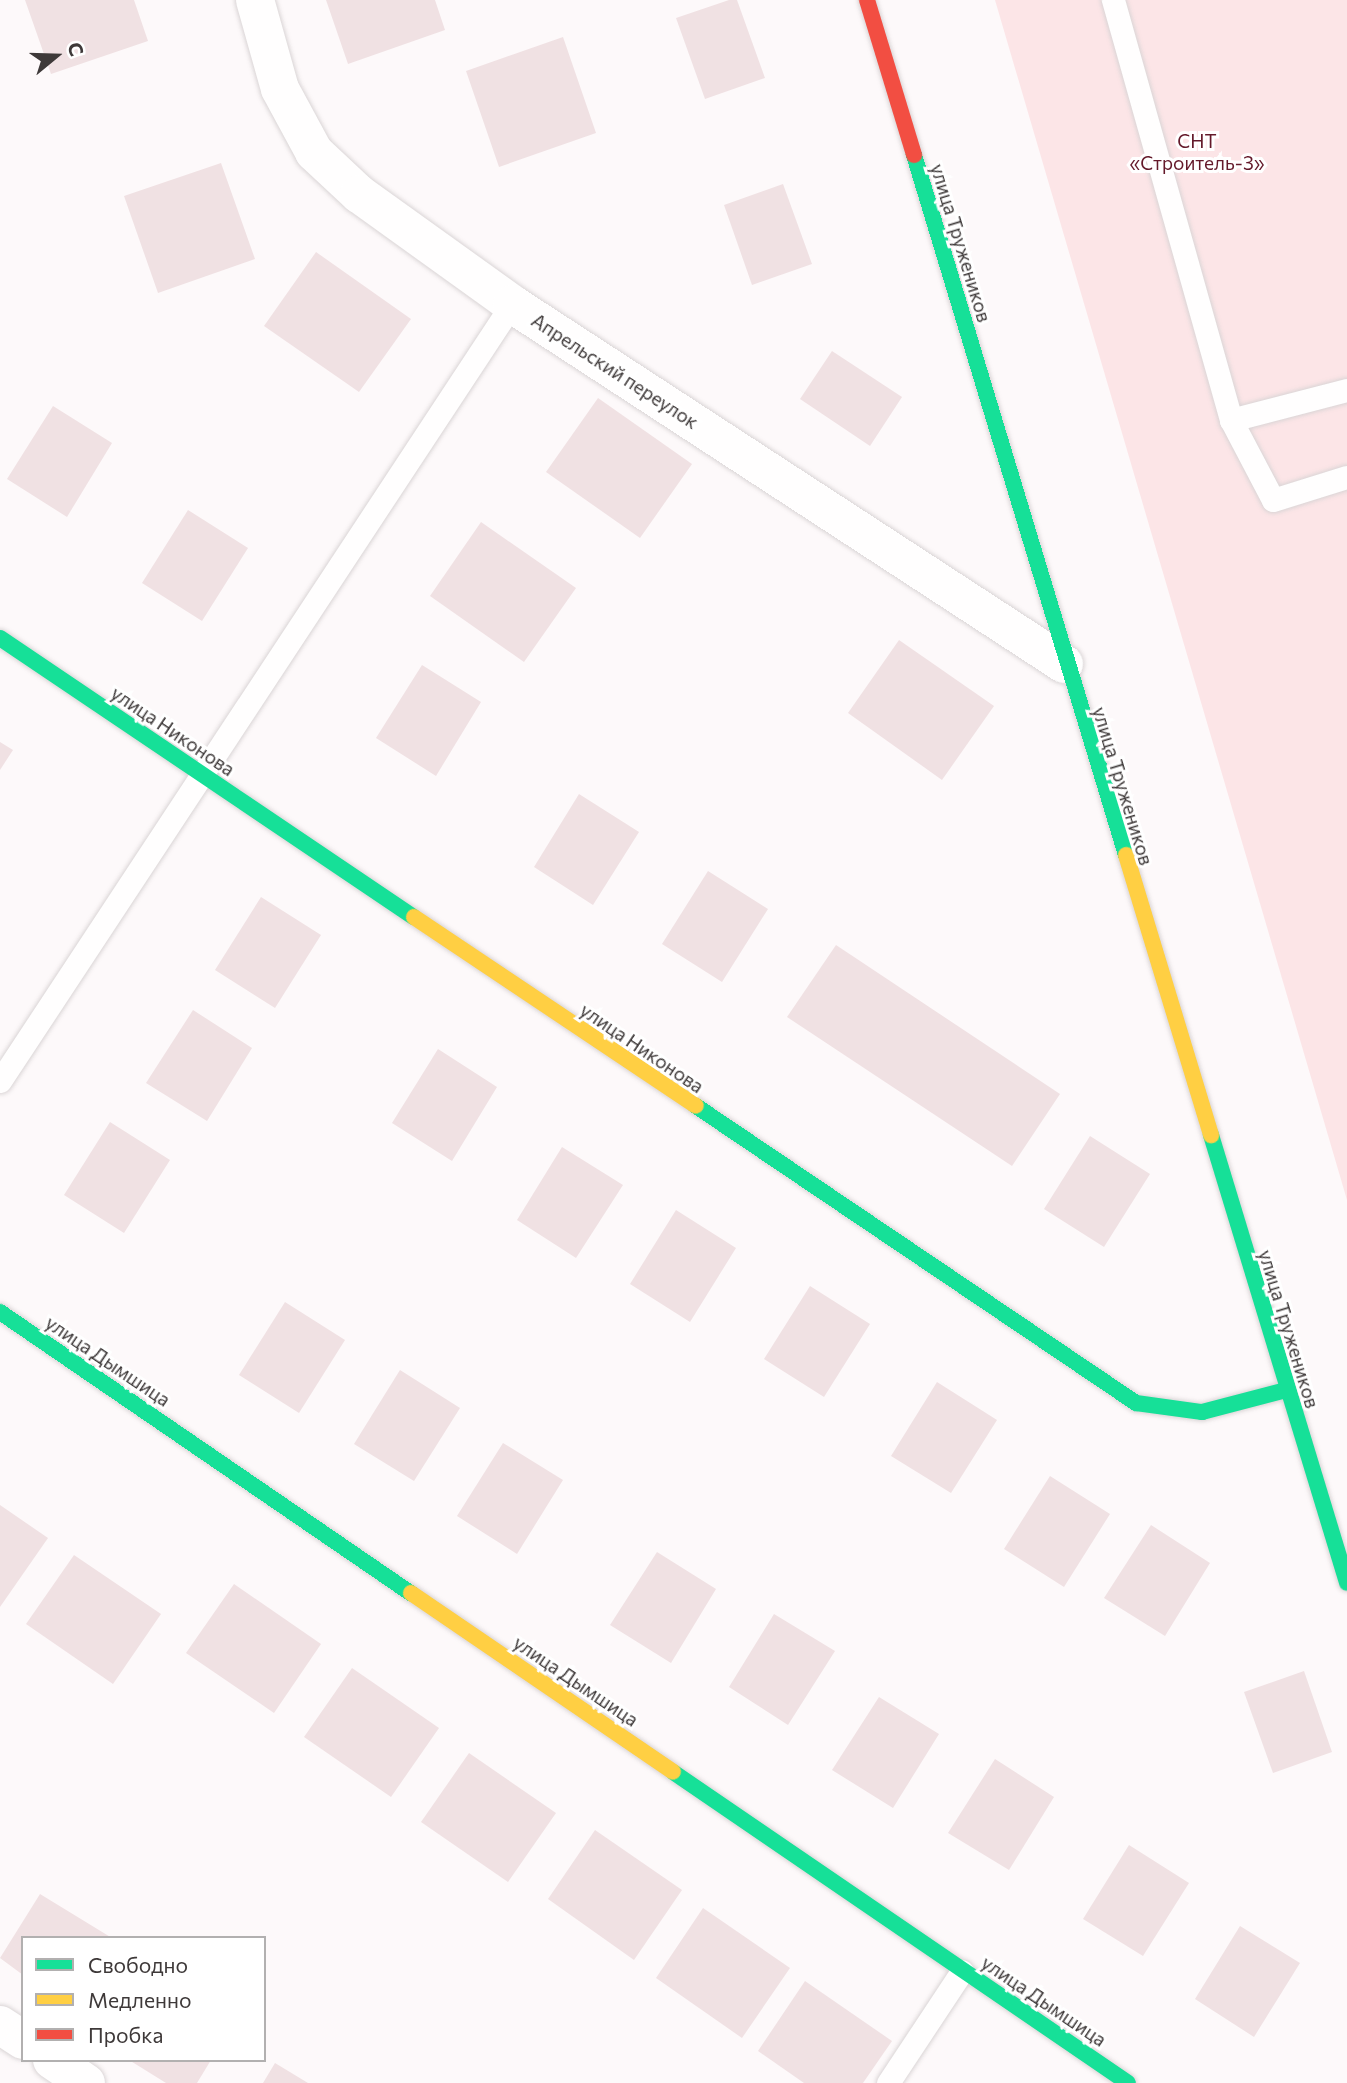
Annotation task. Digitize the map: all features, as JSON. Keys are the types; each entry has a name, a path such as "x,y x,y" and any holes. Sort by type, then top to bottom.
{"street":[{"name":"Апрельский переулок","path":"255,0 280,89 314,152 359,194 512,304 1064,664"},
{"name":"улица Тружеников","path":"867,0 1064,664 1347,1583"},
{"name":"улица Никонова","path":"0,638 1136,1403 1202,1412 1286,1390"},
{"name":"улица Дымшица","path":"0,1312 1128,2083"},
{"path":"0,2025 21,2039"},
{"path":"55,2062 86,2083"}],"lane":[{"path":"1113,0 1231,420 1273,500 1347,477"},
{"path":"0,1081 203,777 512,304"},
{"path":"1231,420 1347,390"},
{"path":"888,2083 961,1971"}],"green space":[{"name":"СНТ «Строитель-3»","path":"995,0 1347,0 1347,1200"}],"building":[{"path":"25,0 134,0 148,41 51,74"},
{"path":"326,0 435,0 445,30 348,64"},
{"path":"729,0 737,0 765,78 705,99 676,18"},
{"path":"563,37 596,133 499,167 466,71"},
{"path":"221,163 255,259 158,293 124,196"},
{"path":"783,184 812,264 752,285 724,205"},
{"path":"316,252 411,319 359,392 264,326"},
{"path":"832,351 902,397 870,446 800,399"},
{"path":"598,398 692,464 640,538 546,472"},
{"path":"53,406 112,443 67,517 7,479"},
{"path":"188,510 248,548 202,621 142,583"},
{"path":"481,522 576,588 524,662 430,596"},
{"path":"899,640 994,706 942,780 848,713"},
{"path":"422,665 481,702 436,776 376,738"},
{"path":"0,742 13,750 0,770"},
{"path":"579,794 639,832 593,905 534,867"},
{"path":"708,871 768,909 722,982 662,944"},
{"path":"261,897 321,935 275,1008 215,970"},
{"path":"836,945 1060,1094 1012,1166 787,1017"},
{"path":"193,1010 252,1048 207,1121 146,1083"},
{"path":"438,1049 497,1087 452,1161 392,1123"},
{"path":"110,1122 170,1160 124,1233 64,1195"},
{"path":"1090,1136 1150,1174 1104,1247 1044,1209"},
{"path":"562,1147 623,1185 576,1258 517,1220"},
{"path":"676,1210 736,1248 690,1322 630,1284"},
{"path":"810,1286 870,1324 824,1397 764,1359"},
{"path":"285,1302 345,1340 299,1413 239,1375"},
{"path":"400,1370 460,1408 414,1481 354,1444"},
{"path":"937,1382 997,1420 951,1493 891,1456"},
{"path":"503,1443 563,1480 517,1554 457,1516"},
{"path":"1050,1476 1110,1514 1064,1587 1004,1549"},
{"path":"0,1505 48,1538 0,1607"},
{"path":"1151,1525 1210,1563 1165,1636 1104,1598"},
{"path":"657,1552 716,1589 671,1663 610,1625"},
{"path":"74,1555 161,1614 113,1684 26,1624"},
{"path":"234,1584 321,1644 274,1713 186,1653"},
{"path":"774,1614 835,1651 788,1725 729,1687"},
{"path":"352,1668 439,1728 391,1797 304,1737"},
{"path":"1304,1671 1332,1752 1273,1773 1244,1692"},
{"path":"879,1697 939,1734 893,1808 832,1770"},
{"path":"469,1753 556,1813 508,1882 421,1822"},
{"path":"995,1759 1054,1797 1009,1870 948,1833"},
{"path":"595,1830 682,1890 634,1960 548,1899"},
{"path":"1129,1845 1189,1883 1143,1956 1083,1919"},
{"path":"40,1894 109,1936 21,1936 21,1974 0,1958"},
{"path":"703,1908 790,1968 742,2038 656,1978"},
{"path":"1240,1926 1300,1963 1254,2037 1195,1999"},
{"path":"805,1981 892,2041 863,2083 804,2083 758,2051"},
{"path":"132,2062 210,2062 197,2083 166,2083"},
{"path":"275,2063 308,2083 263,2083"}],"traffic: fast":[{"path":"914,155 1126,855"},
{"path":"0,638 414,917"},
{"path":"696,1106 1136,1403 1202,1412 1286,1390"},
{"path":"1211,1135 1347,1583"},
{"path":"0,1312 411,1593"},
{"path":"673,1772 1128,2083"}],"traffic: slow":[{"path":"1126,855 1211,1135"},
{"path":"414,917 696,1106"},
{"path":"411,1593 673,1772"}],"traffic: jam":[{"path":"867,0 914,155"}]}
